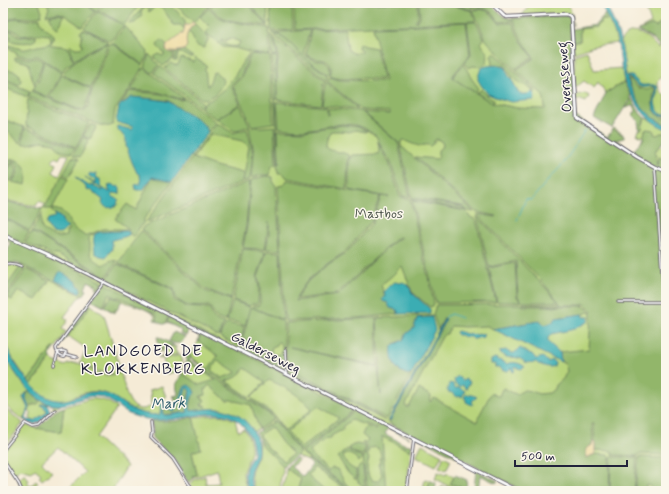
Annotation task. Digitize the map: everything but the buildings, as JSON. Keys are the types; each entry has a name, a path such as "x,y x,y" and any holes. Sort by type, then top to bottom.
{"street":[{"name":"Overaseweg","path":"491,3 504,16 507,17 569,15 571,19 576,118 637,157 666,171"},
{"path":"656,167 666,332"},
{"name":"Galderseweg","path":"3,236 51,256 104,282 518,491"},
{"path":"3,264 11,263 21,266"},
{"path":"54,365 58,352 56,348 104,282"},
{"path":"618,302 665,302"},
{"path":"286,348 287,374"},
{"path":"58,352 66,352 66,354 77,357"},
{"path":"3,450 25,423 33,427 39,426 55,410"},
{"path":"151,422 151,437 173,459 195,491"},
{"path":"407,491 414,438"},
{"path":"3,460 20,484 22,491"}],"green space":[{"name":"Mastbos","path":"3,3 489,3 504,16 510,18 569,15 574,116 607,137 614,128 623,134 617,141 634,151 643,138 641,135 636,135 644,123 645,118 652,121 631,96 620,41 625,36 634,32 642,34 658,48 660,47 657,43 639,30 651,23 648,14 642,5 634,3 661,3 664,6 666,3 666,73 657,82 659,89 666,96 666,141 665,139 660,146 664,147 666,144 666,491 521,491 434,445 388,424 383,437 411,451 406,491 299,491 307,475 314,467 329,478 308,461 294,455 284,462 266,445 261,438 259,429 254,432 243,419 222,409 207,409 206,406 201,404 205,400 201,398 201,396 204,396 207,387 199,385 182,373 188,361 206,373 208,369 190,357 198,342 199,334 188,328 180,329 164,322 161,323 154,320 155,316 147,310 121,301 115,313 91,300 98,288 95,288 96,285 89,281 83,288 87,290 81,297 79,297 64,317 68,320 62,329 66,332 55,349 53,348 28,381 13,359 3,340 3,265 11,264 20,266 22,264 15,261 3,263 3,252 7,253 12,238 3,233 3,202 42,209 45,204 39,201 36,206 3,200","holes":["62,154 69,155 59,176 53,172 57,164 52,162 55,157 59,159"]},
{"path":"3,3 39,3 42,11 41,16 29,18 16,17 3,22"},
{"path":"47,3 85,3 95,12 82,27 63,14 58,13 46,15 49,8"},
{"path":"87,3 102,3 96,12"},
{"path":"104,3 141,3 110,41 84,28 97,12 122,24 103,12 98,11"},
{"path":"145,3 168,3 184,18 185,28 181,25 174,25 161,8 155,6 149,12 146,7 141,12 142,17 135,23 129,24 142,9"},
{"path":"174,3 212,3 194,22"},
{"path":"215,3 246,3 268,26 228,20 220,16 210,7"},
{"path":"248,3 267,3 268,25"},
{"path":"270,3 292,3 293,30 271,31"},
{"path":"294,3 418,3 418,18 416,19 416,22 420,17 419,3 445,3 472,11 476,21 295,30"},
{"path":"449,3 470,3 472,10"},
{"path":"472,3 489,3 505,17 510,19 569,17 575,116 608,138 613,129 624,136 624,138 615,141 623,144 624,146 622,147 625,149 626,147 633,151 643,140 645,130 654,130 654,134 657,135 666,133 665,141 658,149 656,149 655,154 657,155 657,167 659,157 666,160 666,455 613,455 612,451 595,450 594,423 592,423 593,442 587,450 586,458 595,454 610,456 609,491 522,491 519,488 391,424 388,420 390,421 397,409 446,319 444,318 438,330 433,314 436,305 521,304 523,306 555,307 584,306 591,312 592,311 585,304 555,306 522,304 560,304 539,278 477,214 497,216 476,212 415,157 437,159 439,157 438,150 443,146 442,142 437,139 430,146 420,146 404,140 401,141 401,145 363,112 390,114 390,112 361,110 327,81 330,77 339,80 385,81 373,27 466,22 470,55 453,75 453,78 492,103 518,108 545,109 542,94 516,70 534,58 521,38 514,21 499,22 489,10 473,8","holes":["588,312 591,313 589,349 560,352 561,362 565,364 567,371 563,379 556,385 555,389 549,393 539,394 524,390 517,394 504,388 499,396 491,393 477,422 434,398 430,402 431,396 419,389 409,407 405,406 442,337 447,334 451,326 487,326 493,329 540,321 545,325 553,322 556,318 585,314"]},
{"path":"527,3 569,3 572,14 573,26 572,15 569,13 522,16 529,5"},
{"name":"Mastbos","path":"620,3 634,3 629,4 627,8"},
{"path":"209,8 219,17 228,21 269,28 270,56 235,48 223,47 205,32 210,27 200,17","holes":["230,38 240,42 238,46 231,46 224,44 221,39 225,41"]},
{"path":"473,10 485,10 494,16 499,23 513,23 519,38 533,57 515,69 486,40"},
{"path":"58,14 63,15 62,21 58,28 49,16"},
{"path":"605,14 608,19 607,20 602,20 596,27 580,29 580,41 573,42 572,29 595,25"},
{"path":"16,18 29,20 40,18 43,26 54,35 52,42 51,43 50,35 38,34 21,36 14,30 8,30 3,27 4,23"},
{"path":"604,19 608,19 614,31 617,43 594,46 574,53 573,42 580,41 579,29 596,27"},
{"path":"665,19 666,42 660,46 649,36 638,31 652,25 656,27"},
{"path":"467,22 476,22 484,39 481,43 487,52 488,59 486,63 480,67 473,66 469,68 464,64 471,54"},
{"path":"195,24 209,38 204,48 197,46 194,43 192,35 188,32 190,27"},
{"path":"124,25 148,52 143,65 112,42 124,28"},
{"path":"3,29 14,32 19,37 36,36 36,39 27,43 10,41 11,36 3,40"},
{"path":"345,29 348,50 355,54 362,52 362,50 358,48 359,43 376,48 383,79 336,78 330,76 331,68 327,61 314,58 306,54 311,30"},
{"path":"83,30 91,32 108,42 88,51 75,60 72,56 70,47 71,45 78,48 83,46 81,42 82,35 80,32"},
{"path":"310,30 304,54 317,61 323,61 329,65 329,75 305,58 282,36 271,33"},
{"path":"271,35 274,37 277,56 272,55"},
{"path":"278,35 286,40 308,61 328,76 326,80 275,36"},
{"path":"274,38 325,81 323,84 321,105 277,100 278,50"},
{"path":"162,40 167,45 166,50 168,52 173,52 173,59 163,66 154,57 159,54 162,56 164,55 164,53 157,46"},
{"path":"50,43 51,45 68,47 74,61 65,67 62,72 38,56 30,57 17,55 16,52 9,48 9,45 26,49"},
{"path":"108,43 91,88 69,78 63,73 72,63 83,55"},
{"path":"110,43 143,66 128,92 115,110 113,125 101,125 28,97 31,91 84,112 88,106 92,90"},
{"path":"183,50 193,57 188,57 178,53 177,61 173,61 175,58 175,52"},
{"path":"587,51 594,70 622,68 624,82 606,93 598,82 594,88 584,81 575,88 574,55"},
{"path":"494,52 536,92 532,92 532,89 514,79 505,66 492,66 493,62 491,55"},
{"path":"149,54 159,65 152,73 145,67"},
{"path":"249,54 241,76 231,85 240,104 216,119 201,108 204,103 212,99 225,88"},
{"path":"251,54 270,56 273,123 252,126 233,86 242,77"},
{"path":"272,56 277,57 276,100 274,99"},
{"path":"15,57 30,59 37,58 43,61 35,85 29,64 15,60"},
{"path":"181,58 193,62 195,58 207,66 205,68 207,86 213,73 215,72 222,78 223,81 220,88 211,97 204,99 200,98 165,68 171,63 178,65"},
{"path":"44,61 61,73 54,88 47,97 32,90 38,83"},
{"path":"463,65 470,73 471,78 478,87 476,93 453,78"},
{"path":"160,66 203,103 200,107 154,73"},
{"path":"144,68 184,98 181,99 157,92 131,90"},
{"path":"3,69 15,71 19,74 21,80 19,85 3,78"},
{"path":"62,74 69,79 91,89 84,110 77,109 49,97 55,89"},
{"path":"628,79 630,79 640,89 647,90 653,87 655,88 653,97 654,109 663,119 666,116 666,125 652,117 637,100"},
{"path":"3,80 30,91 27,97 3,87"},
{"path":"326,82 358,109 322,105"},
{"path":"624,82 630,94 630,99 612,128 594,118 606,93"},
{"path":"480,90 495,101 493,103 490,102 477,93"},
{"path":"130,91 162,94 180,100 186,99 216,122 208,132 198,120 169,101 133,98 121,104"},
{"path":"585,93 589,96 586,102 578,99 576,102 576,95"},
{"path":"631,98 640,113 645,118 642,129 639,129 638,121 633,115 633,113 636,112 633,106 625,108 630,102"},
{"path":"28,99 89,123 76,147 26,126"},
{"path":"274,101 276,101 279,164 278,130 304,131 342,125 358,127 367,131 331,131 327,138 326,147 328,149 350,156 348,159 347,189 287,178 283,173 278,173"},
{"path":"277,102 327,107 327,115 328,108 361,111 398,143 410,197 402,196 390,160 385,154 376,136 364,128 355,125 342,124 304,130 279,128"},
{"path":"240,105 250,126 234,131 217,119"},
{"path":"3,119 24,127 20,143 3,127"},
{"path":"217,123 233,133 247,129 253,154 250,179 243,182 249,146 242,141 211,134 193,158 215,166 243,173 242,182 146,222"},
{"path":"91,124 97,126 90,139 83,136"},
{"path":"274,126 276,165 272,165 270,175 261,175 252,178 254,152 249,128"},
{"path":"25,128 75,148 72,153 60,151 54,143 42,141 22,144"},
{"path":"83,137 89,140 80,157 73,155"},
{"path":"378,141 389,162 400,197 410,199 434,303 433,306 430,307 412,292 402,266 381,285 387,302 393,309 397,310 398,314 357,318 285,321 278,186 284,185 287,180 380,196 371,222 345,252 327,264 308,280 295,301 338,295 390,245 400,238 399,237 390,244 337,294 297,299 308,281 327,265 346,253 371,225 381,196 389,197 349,190 349,160 352,155 378,154"},
{"path":"400,145 474,212 467,211 462,206 412,198"},
{"path":"72,157 79,159 69,177 63,174"},
{"path":"14,158 12,163 3,172 3,164"},
{"path":"15,159 25,167 27,173 26,185 12,182 18,172"},
{"path":"14,162 17,171 12,180 3,180 3,173"},
{"path":"62,175 68,179 52,209 44,209"},
{"path":"267,176 273,177 273,181 276,186 280,250 266,249 269,234 269,222 265,249 243,248 247,226 251,180"},
{"path":"152,177 172,182 144,219 144,222 133,237 128,231 100,232 95,235 92,234 89,240 90,253 95,260 104,265 111,260 117,261 106,277 36,233 32,232 42,213 42,229 53,236 66,236 66,232 69,229 68,227 64,225 61,218 52,212 52,209 64,213 74,228 85,236 103,229 129,229 115,219 127,204 136,210"},
{"path":"250,181 246,226 231,299 205,289 142,230 144,226"},
{"path":"412,198 462,207 466,210 412,200"},
{"path":"3,201 42,209 30,231 4,218"},
{"path":"412,201 466,211 469,216 476,220 496,302 436,303"},
{"path":"477,216 559,302 522,302 518,297 516,261 489,267"},
{"path":"3,219 13,222 29,232 23,243 3,233"},
{"path":"141,231 205,291 231,300 226,321 217,318 209,306 195,307 186,305 176,299 174,289 118,263"},
{"path":"31,233 38,235 105,278 104,279 57,255 53,255 25,243"},
{"path":"3,236 103,282 98,288 95,286 96,285 88,281 85,289 87,290 83,296 22,265 16,263 3,263 3,251 7,252 10,242 3,238"},
{"path":"243,249 265,251 257,277 259,287 258,303 250,306 233,300"},
{"path":"266,251 280,252 283,320 251,307 258,306 260,303 260,287 258,277"},
{"path":"515,263 517,297 521,302 497,302 489,268"},
{"path":"117,264 174,290 174,300 186,307 209,308 216,320 225,323 221,329 219,337 106,280"},
{"path":"21,266 25,268 5,296 3,296 3,291"},
{"path":"27,269 49,281 36,300 18,291 12,300 6,297"},
{"path":"104,283 169,315 165,324 156,321 157,317 155,314 119,297 117,298 109,294 103,306 91,300"},
{"path":"111,297 122,300 117,310 115,309 114,312 104,307"},
{"path":"233,301 250,307 245,326 227,321"},
{"path":"89,302 91,305 68,336 60,344"},
{"path":"91,305 104,315 121,372 110,374 105,373 94,370 80,362 87,349 68,336"},
{"path":"251,307 283,321 285,367 266,354 252,347 243,337","holes":["279,342 282,348 280,354 269,356 272,353 272,347"]},
{"path":"432,315 432,317 417,318 414,328 403,340 394,344 394,365 402,372 411,375 387,419 287,367 285,323 376,318 378,366 290,347 378,367 381,395 377,318"},
{"path":"170,316 190,326 186,336 180,333 181,330 167,322"},
{"path":"227,323 244,327 242,340 252,348 265,355 268,359 278,363 285,368 286,371 220,337 222,330"},
{"path":"192,327 355,409 301,452 273,416 251,400 253,399 273,414 285,431 312,409 302,400 269,380 251,398 250,397 265,382 245,368 237,377 226,381 248,396 249,399 190,358 189,360 269,414 274,419 259,429 251,405 226,400 209,385 205,390 206,395 200,397 205,400 201,405 206,406 207,409 191,411 190,407 192,394 189,386 182,390 180,399 174,407 172,407 175,401 175,397 173,396 178,395 176,385 182,373 199,385 216,380 188,362 185,368 184,364 186,360 184,352 191,355 190,357 208,369 218,356 198,341 201,335 190,330","holes":["218,360 236,372 236,373 222,378 211,370","318,406 339,418 301,448 287,432"]},
{"path":"174,332 185,337 182,342 177,344 169,341"},
{"path":"157,337 159,337 174,345 160,349"},
{"path":"176,346 175,350 178,354 158,358 164,356 163,351 156,351"},
{"path":"53,348 55,349 50,355 51,358 31,385 28,381"},
{"path":"3,352 26,388 32,393 29,391 23,398 28,408 24,419 25,421 3,403"},
{"path":"181,355 183,365 181,370 167,374 163,359"},
{"path":"51,358 53,361 66,366 68,364 78,363 105,375 121,373 125,390 134,406 143,409 150,407 161,400 160,414 152,415 138,412 112,397 99,392 81,394 62,401 56,401 47,397 31,385"},
{"path":"287,368 367,409 386,421 288,372"},
{"path":"162,386 166,397 151,404 150,390"},
{"path":"186,388 190,391 188,397 188,412 164,415 164,405 176,410 184,396"},
{"path":"29,391 40,401 38,404 29,406 26,395"},
{"path":"33,395 50,405 41,405 47,410 46,413 33,422 30,418 31,413 29,411 29,406 37,404 40,401"},
{"path":"89,399 104,400 117,408 96,437 127,466 112,491 66,491 85,472 58,447 42,462 52,472 42,480 39,477 41,474 35,469 32,472 20,469 14,474 3,459 3,452 25,425 61,432 64,407"},
{"path":"53,405 61,405 57,407 53,411"},
{"path":"3,407 23,423 3,449"},
{"path":"64,407 61,432 35,428 42,424 55,411"},
{"path":"356,410 410,438 388,428 385,434 404,444 412,446 411,451 382,436 386,491 380,491 382,490 379,484 373,486 370,491 365,491 367,488 363,459 368,445 362,443 368,440 362,435 366,426 376,430 381,423 379,422 375,428 351,420 342,427 344,429 331,436 332,437 327,438 321,444 318,440","holes":["375,447 378,448 382,458 379,458 380,463 378,464 382,474 379,481 370,479 367,469 369,459 367,453 369,453 368,450"]},
{"path":"217,415 235,420 238,431 244,429 250,439 251,451 243,473 247,491 196,491 190,485 194,480 205,476 206,484 219,483 217,470 194,478 192,476 197,474 192,452 196,431 193,417"},
{"path":"193,417 201,449 192,452 197,475 193,476 194,478 188,482 175,460 152,438 153,431 151,421 176,421"},
{"path":"275,421 299,451 299,454 283,466 262,445 256,433","holes":["271,427 282,443 293,454 284,461 267,446 260,435"]},
{"path":"259,440 283,466 280,491 255,491 251,476 252,469 258,456"},
{"path":"317,441 318,444 310,452 312,456 329,471 332,468 337,469 346,484 356,491 352,491 302,453"},
{"path":"357,444 366,446 363,455 355,453 348,448"},
{"path":"422,444 442,455 436,466 416,456"},
{"path":"347,449 363,457 359,462 355,457 347,453 343,456 351,468 356,470 356,480 348,473 338,457"},
{"path":"444,456 451,460 446,470 439,467"},
{"path":"611,457 637,457 634,491 610,491"},
{"path":"639,457 666,458 664,491 652,491 652,487 649,485 645,487 646,491 635,491"},
{"path":"296,458 299,461 291,467 303,477 312,465 308,459 350,491 347,491 314,467 308,476 325,491 297,491 301,479 286,468"},
{"path":"361,465 363,467 365,488 358,482 357,469"},
{"path":"286,468 301,479 297,491 282,491"},
{"path":"476,470 498,481 496,483 480,475 478,491 470,491 470,489 474,489"},
{"path":"438,472 446,475 447,473 454,476 451,484 470,489 470,491 464,491 464,488 460,488 463,489 463,491 441,491 441,487 451,487 435,479"},
{"path":"25,474 29,481 27,483 30,486 36,481 38,483 28,491 23,491 18,480"},
{"path":"455,475 467,480 466,488 450,484"},
{"path":"425,479 431,481 428,485 430,489 429,491 416,491 416,489 423,490"},
{"path":"431,481 436,483 435,491 429,491 430,489 428,485"}],"sand":[{"path":"192,22 195,24 188,31 186,40 187,46 184,50 168,52 166,49 167,45 183,34 185,25 189,25"},
{"path":"593,442 595,442 595,454 586,458 586,449 592,445"}],"water":[{"path":"601,3 606,3 618,33 626,76 632,76 642,85 657,86 656,106 661,114 666,115 660,116 654,107 653,104 656,94 655,86 641,87 628,77 627,79 633,93 637,100 652,117 666,125 666,129 656,124 644,114 628,89 623,76 616,37"},
{"path":"500,65 506,68 508,75 518,92 520,94 527,94 532,92 535,95 534,100 511,102 488,94 478,80 481,68"},
{"path":"132,97 169,102 195,117 206,127 208,132 172,182 152,177 143,190 136,190 135,185 141,184 140,175 137,173 132,162 126,146 126,139 116,127 118,126 132,130 133,127 116,122 119,107"},
{"path":"90,173 96,173 97,178 102,182 100,183 102,185 100,187 108,191 111,192 108,189 110,187 108,187 111,184 117,187 119,186 120,194 112,194 112,196 119,200 117,202 117,206 115,205 116,207 105,207 102,203 103,200 90,190 86,190 86,187 75,177 89,186 91,186 91,184 95,185 94,186 102,191 102,189 85,177 93,182 97,182 89,176"},
{"path":"55,214 61,218 64,225 68,227 60,234 52,233 46,224 48,219 55,217"},
{"path":"128,231 129,235 112,240 112,249 106,257 95,253 95,234 100,232"},
{"path":"60,271 75,281 81,289 80,293 55,280"},
{"path":"395,282 403,282 409,286 412,293 430,309 430,313 398,314 397,310 390,308 387,302 382,300 385,295 384,292"},
{"path":"582,314 583,317 589,317 588,322 571,330 551,334 548,338 548,342 560,353 561,362 493,329 539,321 545,325 553,322 556,318"},
{"path":"432,317 435,330 411,375 401,372 397,369 393,361 392,346 403,340 407,333 414,328 417,318"},
{"path":"445,318 446,319 390,421 389,420"},
{"path":"458,331 473,335 481,335 482,333 484,335 482,338 475,338 474,340 471,337 457,335 456,332"},
{"path":"3,340 19,370 27,380 44,396 54,400 65,400 92,392 97,392 107,394 138,412 159,415 162,402 166,402 174,407 181,397 184,387 188,385 192,387 195,393 190,402 191,411 219,409 235,413 248,423 252,429 258,445 258,455 250,473 254,491 249,491 245,475 246,467 252,457 253,445 248,433 237,420 222,414 206,414 171,420 147,419 127,413 108,400 95,396 86,397 60,405 52,405 38,398 21,381 3,352","holes":["186,388 190,391 187,409 188,412 164,415 164,405 173,412 176,410 184,396"]},
{"path":"520,348 525,352 532,354 536,359 543,357 548,362 552,360 555,363 554,366 550,367 538,364 536,362 527,363 521,359 505,356 500,353 500,351 506,350 513,353"},
{"path":"495,358 507,364 516,363 525,367 521,369 515,367 514,372 511,368 508,371 503,371 500,368 495,367 495,364 491,364 491,360"},
{"path":"458,376 463,381 465,379 470,382 466,389 463,385 460,387 455,384 454,379"},
{"path":"450,383 453,384 455,388 458,387 465,391 462,397 458,397 448,392 447,390"},
{"path":"27,392 26,399 30,408 26,418 27,420 35,421 46,413 47,410 41,405 42,404 47,405 50,410 43,419 35,424 31,424 24,419 28,408 23,397"},
{"path":"466,394 477,397 473,400 472,405 466,402 466,399 464,398"}],"waterway":[{"path":"576,144 586,129"},
{"path":"550,178 563,164 575,146"},
{"path":"517,220 526,199 532,199 549,179"},
{"path":"445,318 451,314 461,318"}],"district":[{"name":"LANDGOED DE KLOKKENBERG","path":"143,359"}],"water label":[{"name":"Mark","path":"168,403"}]}
